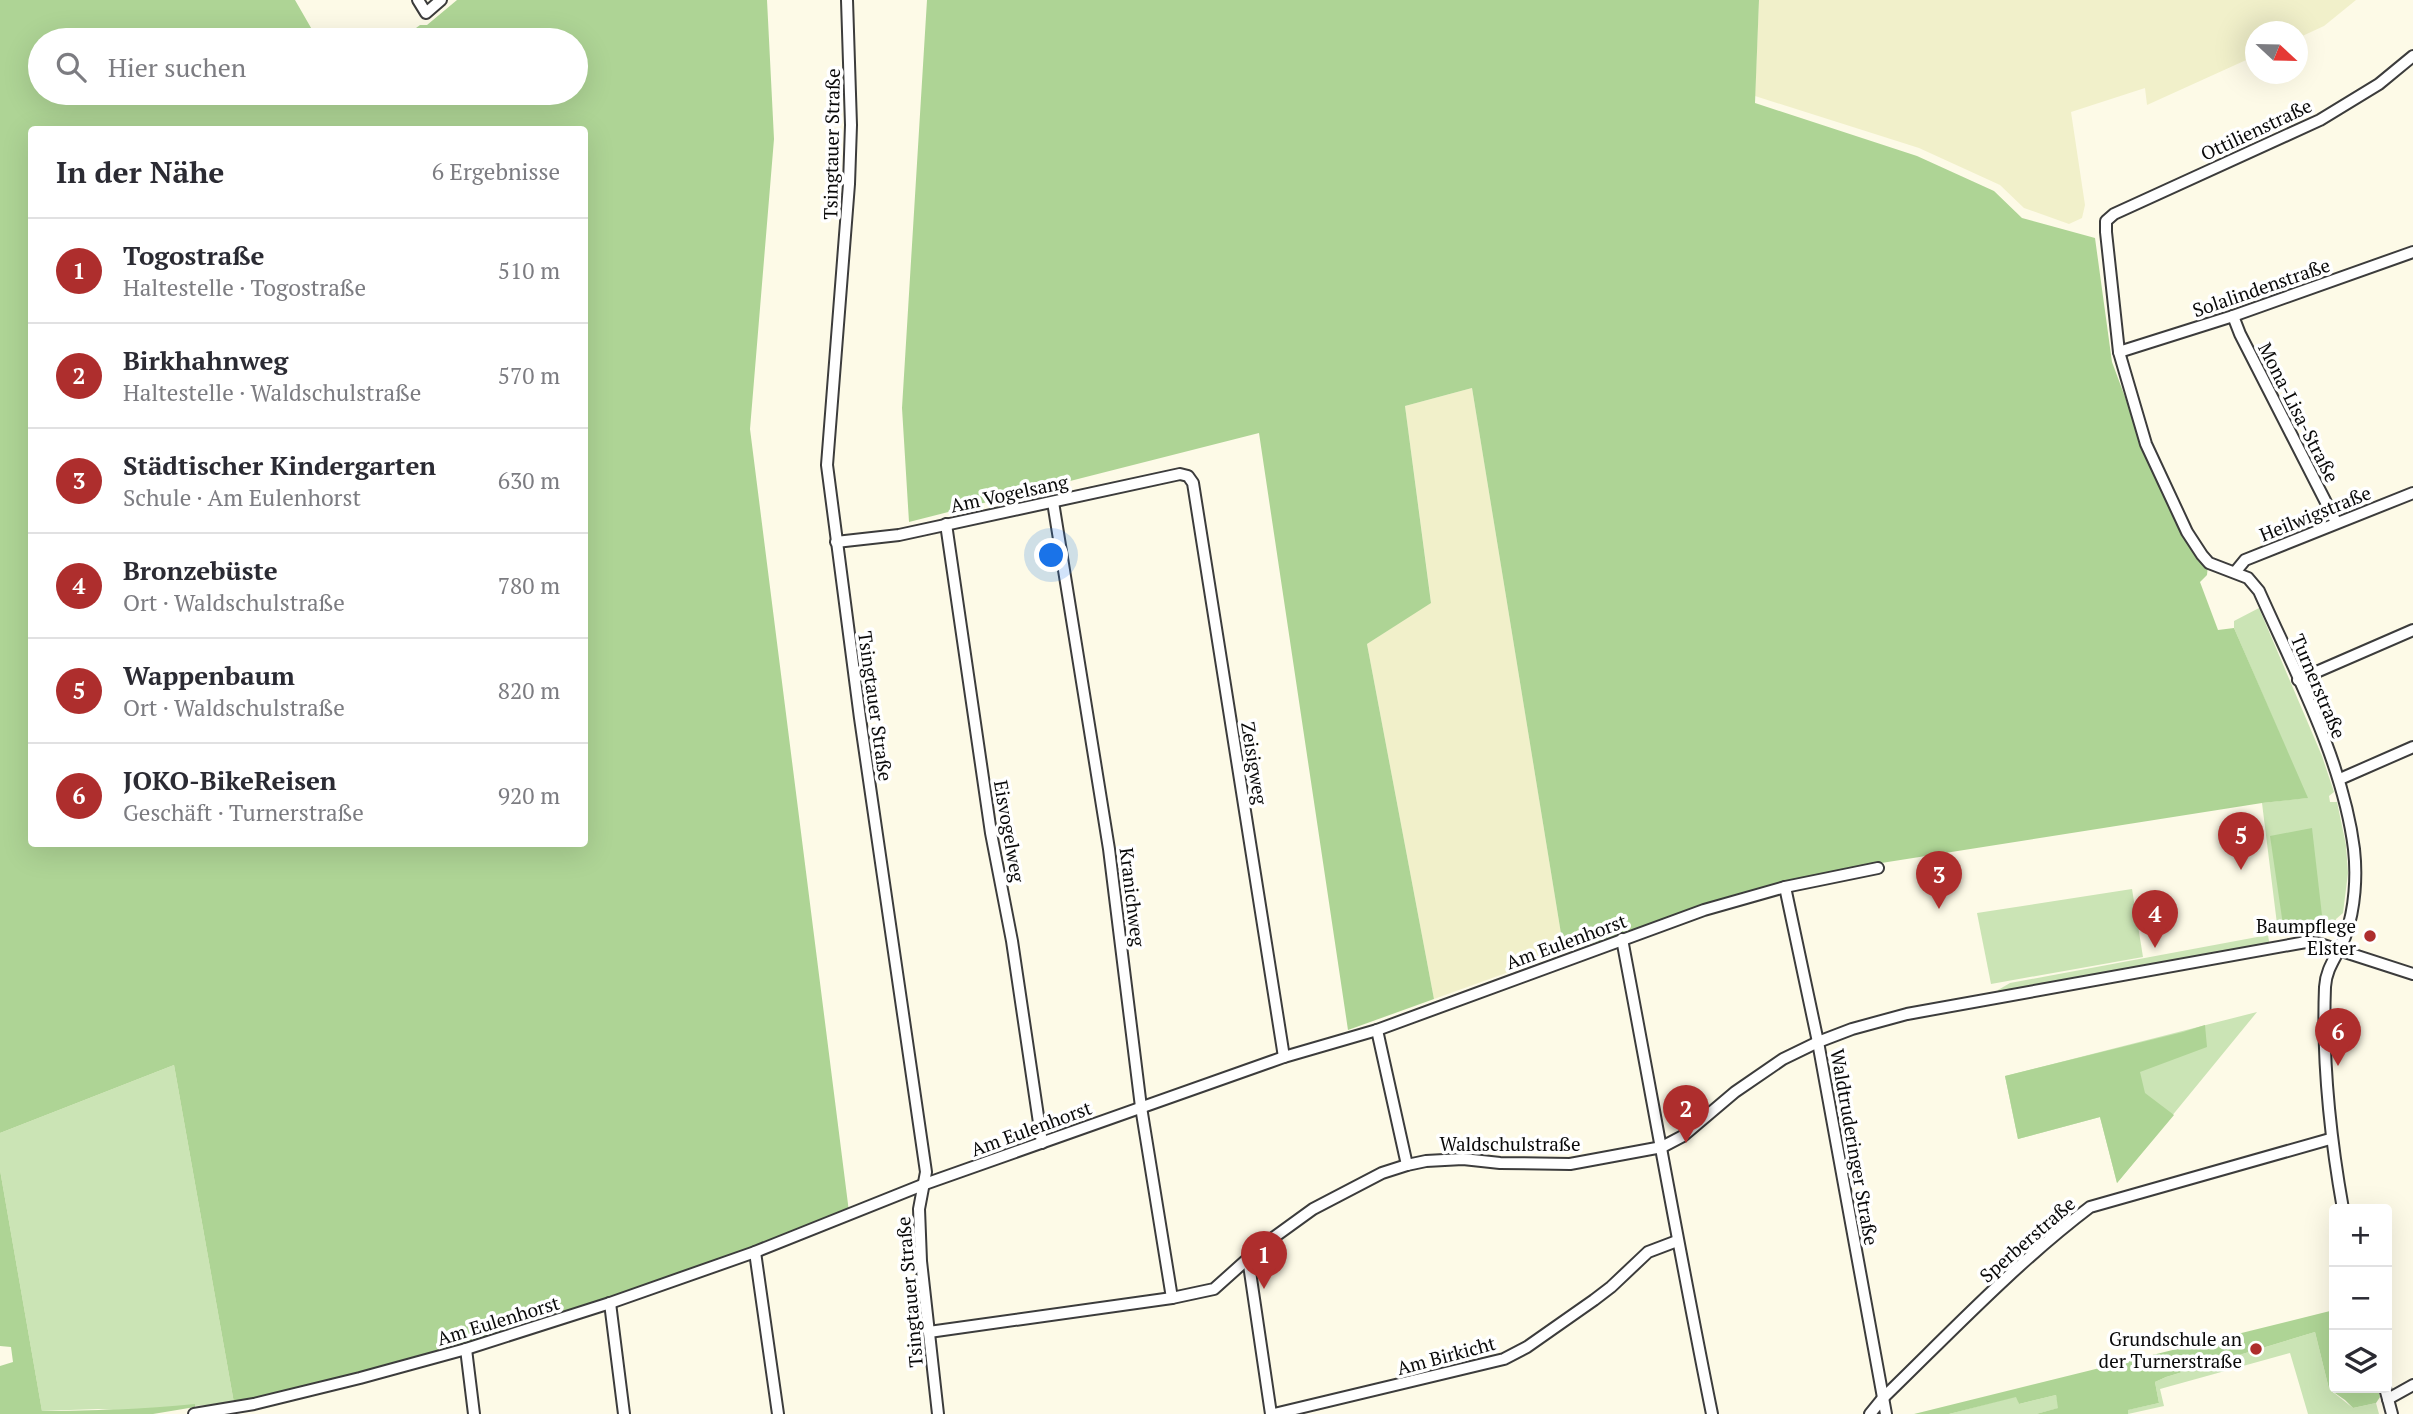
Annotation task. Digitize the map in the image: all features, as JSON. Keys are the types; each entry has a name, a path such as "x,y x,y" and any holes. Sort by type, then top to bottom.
{"street":[{"path":"418,0 426,13 441,0"},
{"name":"Tsingtauer Straße","path":"847,0 851,125 849,184 827,465 926,1172 919,1209 921,1261 938,1414"},
{"name":"Ottilienstraße","path":"2106,222 2114,214 2350,104 2413,56"},
{"name":"Turnerstraße","path":"2106,222 2119,352 2146,444 2187,532 2209,563 2236,571 2248,578 2259,591 2340,779 2354,850 2355,881 2347,931 2330,962 2325,986 2330,1139 2342,1204"},
{"name":"Solalindenstraße","path":"2119,352 2233,316 2413,252"},
{"name":"Mona-Lisa-Straße","path":"2233,316 2336,522"},
{"name":"Am Vogelsang","path":"836,542 899,534 1180,474 1188,476"},
{"name":"Zeisigweg","path":"1188,476 1193,483 1284,1057"},
{"name":"Heilwigstraße","path":"2236,571 2245,560 2413,493"},
{"name":"Kranichweg","path":"1053,502 1109,849 1142,1107 1172,1298"},
{"name":"Eisvogelweg","path":"946,524 991,833 1012,941 1042,1143"},
{"path":"2298,680 2413,630"},
{"path":"2340,779 2413,747"},
{"name":"Am Eulenhorst","path":"194,1414 256,1409 466,1349 610,1303 755,1252 925,1184 1284,1057 1377,1030 1704,910 1785,887 1878,868"},
{"name":"Waldtruderinger Straße","path":"1785,887 1818,1042 1886,1414"},
{"path":"1622,939 1677,1241 1712,1414"},
{"name":"Waldschulstraße","path":"929,1332 1172,1298 1214,1289 1248,1258 1313,1209 1373,1177 1407,1164 1464,1159 1500,1163 1570,1164 1662,1147 1683,1136 1735,1092 1783,1059 1861,1026 1907,1014 2291,943 2317,943 2413,974"},
{"path":"1377,1030 1407,1164"},
{"name":"Sperberstraße","path":"1870,1414 1978,1305 2066,1225 2090,1207 2330,1139"},
{"name":"Am Birkicht","path":"1273,1414 1504,1359 1527,1347 1594,1300 1648,1252 1677,1241"},
{"path":"755,1252 778,1414"},
{"path":"1248,1258 1273,1414"},
{"path":"610,1303 624,1414"},
{"path":"466,1349 474,1414"},
{"path":"2392,1391 2413,1385"},
{"path":"2386,1393 2392,1414"}],"green space":[{"path":"0,0 295,0 311,28 28,28 28,105 588,105 588,28 416,28 427,25 457,0 767,0 774,139 750,429 849,1212 608,1299 459,1347 234,1403 174,1065 0,1133"},
{"path":"927,0 1759,0 1755,103 1917,156 1994,191 2022,218 2095,238 2112,362 2154,475 2183,534 2208,565 2207,575 2200,582 2218,630 2234,628 2308,798 1875,864 1782,885 1564,952 1472,388 1405,406 1431,603 1367,644 1434,999 1348,1030 1259,433 909,522 902,408"},
{"path":"1759,0 2356,0 2324,26 2308,33 2308,21 2245,21 2245,61 2147,105 2145,88 2071,112 2085,205 2082,218 2069,224 2024,208 2000,185 1919,148 1755,96"},
{"path":"1472,388 1564,952 1434,999 1367,644 1431,602 1405,406"},
{"path":"2259,608 2322,756 2334,792 2329,796 2330,802 2337,802 2346,845 2348,873 2343,913 2336,919 2334,932 2278,932 2262,803 2307,798 2234,628 2234,621"},
{"path":"2312,828 2323,924 2283,925 2270,836"},
{"path":"2132,889 2143,957 1991,984 1977,913"},
{"path":"2268,935 2270,947 1994,999 1998,990 2010,983"},
{"path":"2257,1012 2117,1183 2100,1117 2018,1139 2005,1076"},
{"path":"2205,1025 2207,1047 2140,1072 2145,1093 2174,1115 2117,1183 2100,1117 2018,1139 2005,1076"},
{"path":"174,1065 234,1403 129,1411 42,1411 0,1170 0,1133"},
{"path":"0,1170 42,1411 195,1404 195,1407 153,1414 0,1414 0,1366 13,1362 11,1347 0,1346"},
{"path":"2329,1311 2329,1389 2315,1332 2166,1377 2155,1382 2159,1403 2128,1410 2128,1414 2036,1414 2058,1408 2056,1395 2019,1404 2016,1397 1949,1414 1914,1414"},
{"path":"2315,1332 2329,1393 2334,1393 2353,1408 2376,1403 2379,1414 2308,1414 2290,1353 2160,1389 2164,1406 2128,1414 2127,1410 2159,1403 2155,1382"},
{"path":"2335,1393 2379,1393 2380,1397 2376,1403 2353,1408"},
{"path":"2056,1395 2059,1408 2036,1414 1949,1414 2017,1396 2019,1404"}],"place":[{"name":"Wappenbaum","path":"2241,870"},
{"name":"Städtischer Kindergarten","path":"1939,909"},
{"name":"Baumpflege Elster","path":"2370,936"},
{"name":"Bronzebüste","path":"2155,948"},
{"name":"JOKO-BikeReisen","path":"2338,1066"},
{"name":"Birkhahnweg","path":"1686,1143"},
{"name":"Togostraße","path":"1264,1289"},
{"name":"Grundschule an der Turnerstraße","path":"2256,1349"}]}
